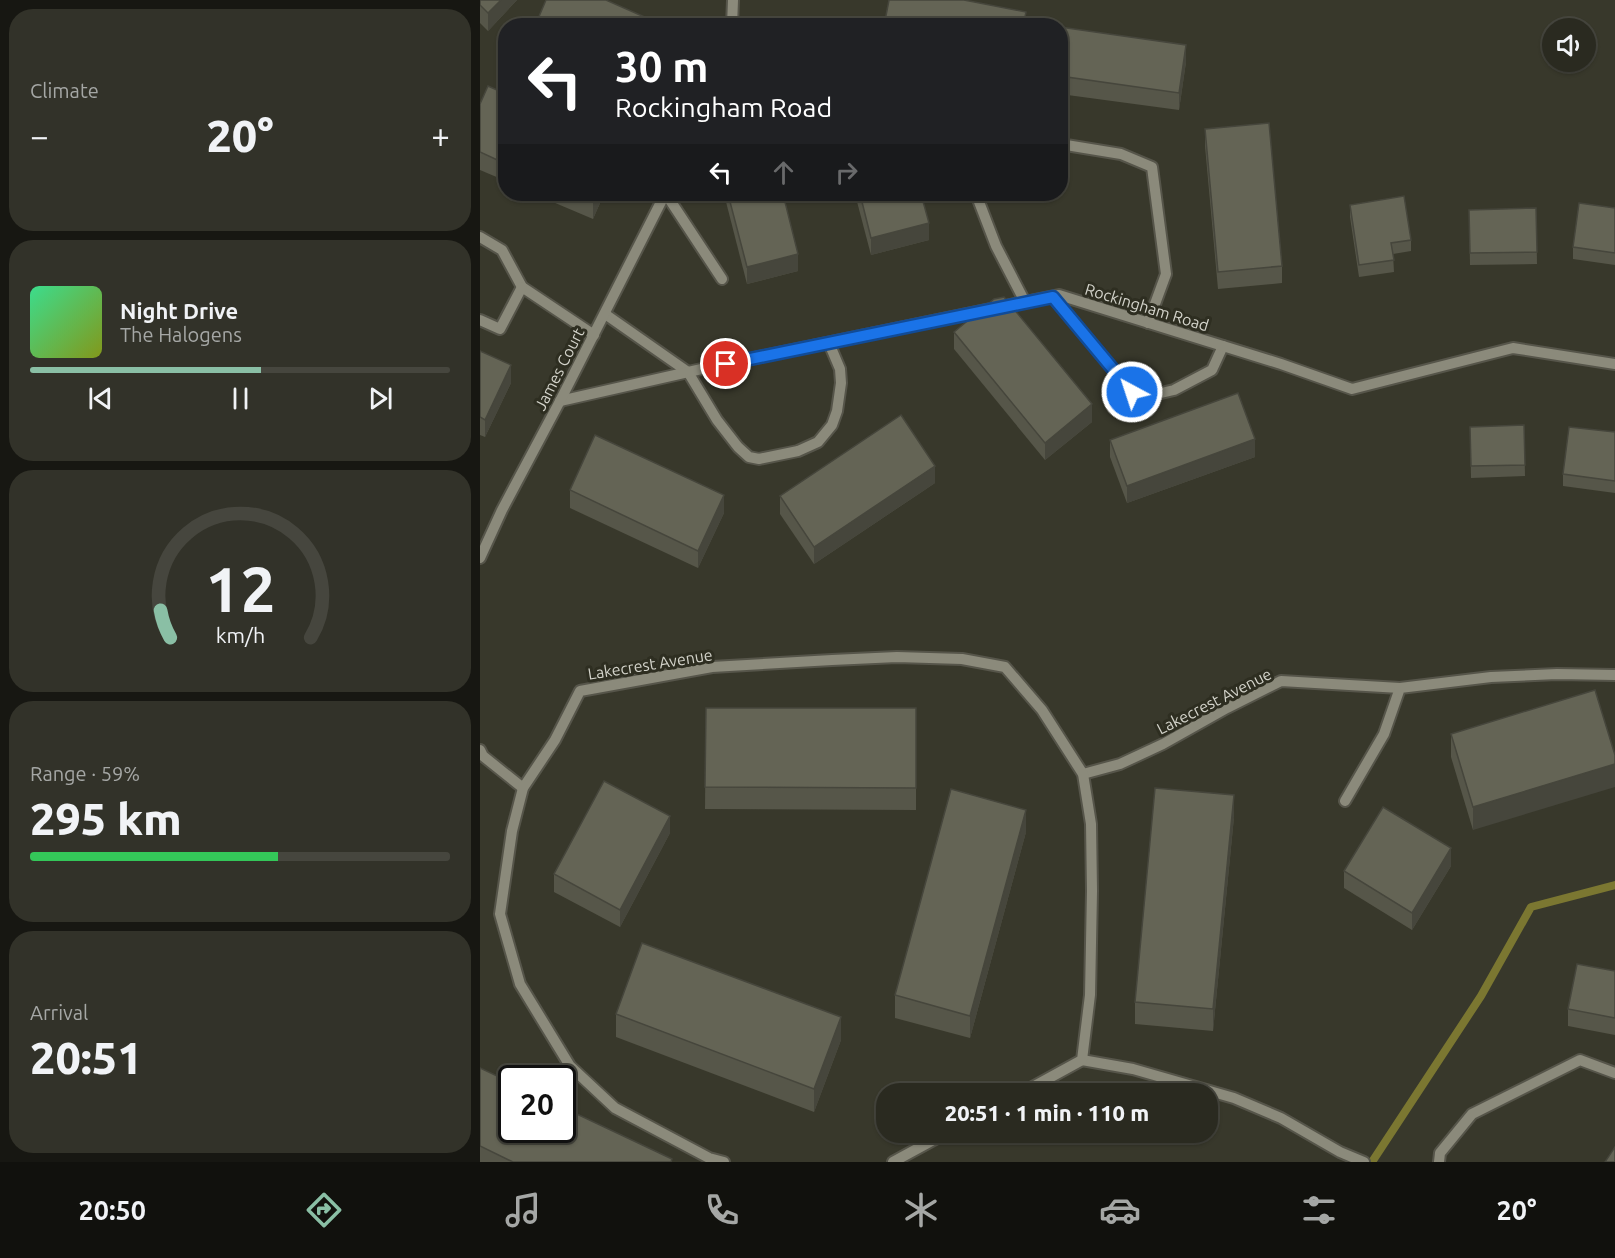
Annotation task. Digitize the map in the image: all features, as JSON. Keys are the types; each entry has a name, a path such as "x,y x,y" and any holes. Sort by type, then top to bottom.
{"street":[{"path":"732,18 733,0"},
{"path":"1068,145 1121,154 1152,166 1166,274 1148,323"},
{"name":"James Court","path":"480,558 502,510 662,201"},
{"path":"671,201 722,279"},
{"path":"978,201 996,246 1025,302"},
{"path":"480,237 502,250 522,287 594,335"},
{"path":"480,320 500,330 522,287"},
{"name":"Rockingham Road","path":"560,401 1059,295 1281,364 1352,389 1514,348 1615,364"},
{"path":"1053,297 1132,392 1144,397 1174,390 1212,370 1223,346"},
{"path":"605,314 688,372 717,420 738,447 749,457 759,459 798,451 818,442 832,425 837,411 841,383 840,369 829,343"},
{"name":"Lakecrest Avenue","path":"724,1162 709,1158 615,1107 570,1066 520,984 500,914 512,831 523,788 555,740 580,691 712,667 897,657 962,659 1005,667 1042,710 1083,774 1091,824 1092,891 1090,995 1082,1060"},
{"name":"Lakecrest Avenue","path":"1083,774 1120,764 1142,754 1281,681 1400,688 1491,677 1557,674 1615,675"},
{"path":"1345,801 1384,734 1400,688"},
{"path":"480,750 483,756 523,788"},
{"path":"1040,1083 1082,1060 1133,1069 1234,1098 1281,1118 1340,1152 1364,1162"},
{"path":"1439,1162 1440,1153 1472,1114 1511,1094 1581,1060 1615,1073"},
{"path":"892,1162 927,1143"}],"building":[{"path":"480,0 501,0 488,13 480,5"},
{"path":"546,0 606,0 647,18 538,18"},
{"path":"889,0 964,0 1026,12 1025,18 886,18"},
{"path":"1068,28 1186,45 1179,93 1068,77"},
{"path":"488,86 498,90 498,160 480,152 480,104"},
{"path":"1269,123 1282,266 1218,272 1205,129"},
{"path":"1404,196 1411,240 1391,243 1394,260 1359,265 1350,205"},
{"path":"730,201 785,201 798,254 747,267"},
{"path":"862,201 923,201 929,223 871,238"},
{"path":"1579,203 1615,208 1615,253 1573,247"},
{"path":"1536,208 1537,252 1470,253 1469,210"},
{"path":"1004,297 1092,404 1045,443 954,332 994,299"},
{"path":"480,351 511,365 485,420 480,417"},
{"path":"1238,393 1255,439 1127,486 1110,440"},
{"path":"901,415 935,466 814,547 780,496"},
{"path":"1524,425 1525,465 1471,466 1470,427"},
{"path":"1569,427 1615,432 1615,481 1563,474"},
{"path":"595,435 724,495 698,551 570,490"},
{"path":"1595,690 1615,755 1615,764 1473,807 1451,734"},
{"path":"706,708 916,708 916,788 705,787"},
{"path":"604,781 670,816 620,910 554,874"},
{"path":"1155,788 1234,795 1213,1009 1135,1002"},
{"path":"951,789 1026,810 970,1016 895,995"},
{"path":"1383,807 1451,848 1412,913 1344,871"},
{"path":"642,943 841,1017 814,1089 616,1014"},
{"path":"1577,964 1615,971 1615,1018 1568,1009"},
{"path":"480,1068 498,1076 498,1143 576,1143 576,1114 672,1159 671,1162 513,1162 480,1146"},
{"path":"1615,1147 1615,1162 1605,1162"}],"waterway":[{"path":"1372,1162 1481,996 1531,907 1615,885"}],"route":[{"path":"726,364 1053,297 1132,392"}]}
